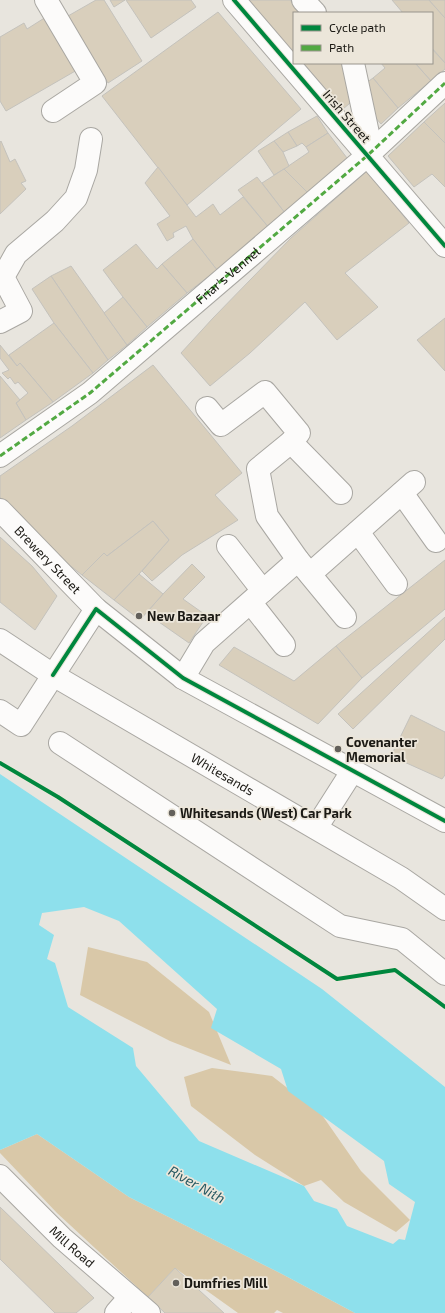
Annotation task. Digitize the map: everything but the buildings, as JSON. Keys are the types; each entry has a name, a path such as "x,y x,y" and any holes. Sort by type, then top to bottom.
{"street":[{"path":"46,0 95,83 53,110"},
{"name":"Irish Street","path":"234,0 445,246"},
{"path":"303,0 314,12"},
{"path":"353,64 370,138 368,155"},
{"name":"Friar's Vennel","path":"0,456 90,394 368,155 445,83"},
{"path":"0,322 21,311 3,277 16,254 55,221 76,198 86,170 91,139"},
{"path":"207,408 221,425 265,392 300,433 258,469 267,516 304,567 345,617"},
{"path":"291,442 341,493"},
{"path":"184,678 204,644 257,597 358,532 408,488 436,541"},
{"name":"Brewery Street","path":"0,510 96,609 184,678 445,822"},
{"path":"358,532 396,584"},
{"path":"228,546 284,645"},
{"path":"0,711 10,726 53,675 96,609"},
{"name":"Whitesands","path":"0,640 53,675 401,878 445,909"},
{"path":"60,744 340,926 402,939 445,974"},
{"path":"316,828 353,770"},
{"name":"Mill Road","path":"0,1176 62,1238 149,1313"},
{"path":"116,1313 130,1296"}],"shaded area":[{"path":"88,947 147,962 209,1012 231,1065 170,1041 80,995"},
{"path":"212,1068 272,1076 322,1115 361,1171 410,1220 396,1232 344,1202 321,1180 304,1186 255,1155 191,1106 184,1077"},
{"path":"37,1134 129,1197 282,1274 355,1313 283,1313 277,1310 274,1313 238,1313 175,1268 148,1297 57,1213 0,1153 0,1150"}],"water":[{"name":"River Nith","path":"0,774 322,989 445,1087 445,1313 355,1313 282,1274 129,1197 37,1134 0,1150","holes":["84,907 119,921 217,1009 211,1028 281,1069 288,1091 384,1161 389,1184 415,1202 405,1240 399,1239 393,1244 347,1226 337,1209 314,1201 304,1186 199,1141 136,1066 133,1048 68,1007 55,963 47,959 54,935 39,925 42,913"]}],"marked path":[{"path":"0,456 90,393 368,155 445,83"}],"cycle path":[{"path":"234,0 445,246"},
{"path":"53,675 96,609 183,678 445,821"},
{"path":"0,763 58,797 337,979 395,970 445,1007"}],"place":[{"name":"New Bazaar","path":"139,616"},
{"name":"Covenanter Memorial","path":"338,749"},
{"name":"Whitesands (West) Car Park","path":"172,813"},
{"name":"Dumfries Mill","path":"176,1283"}]}
